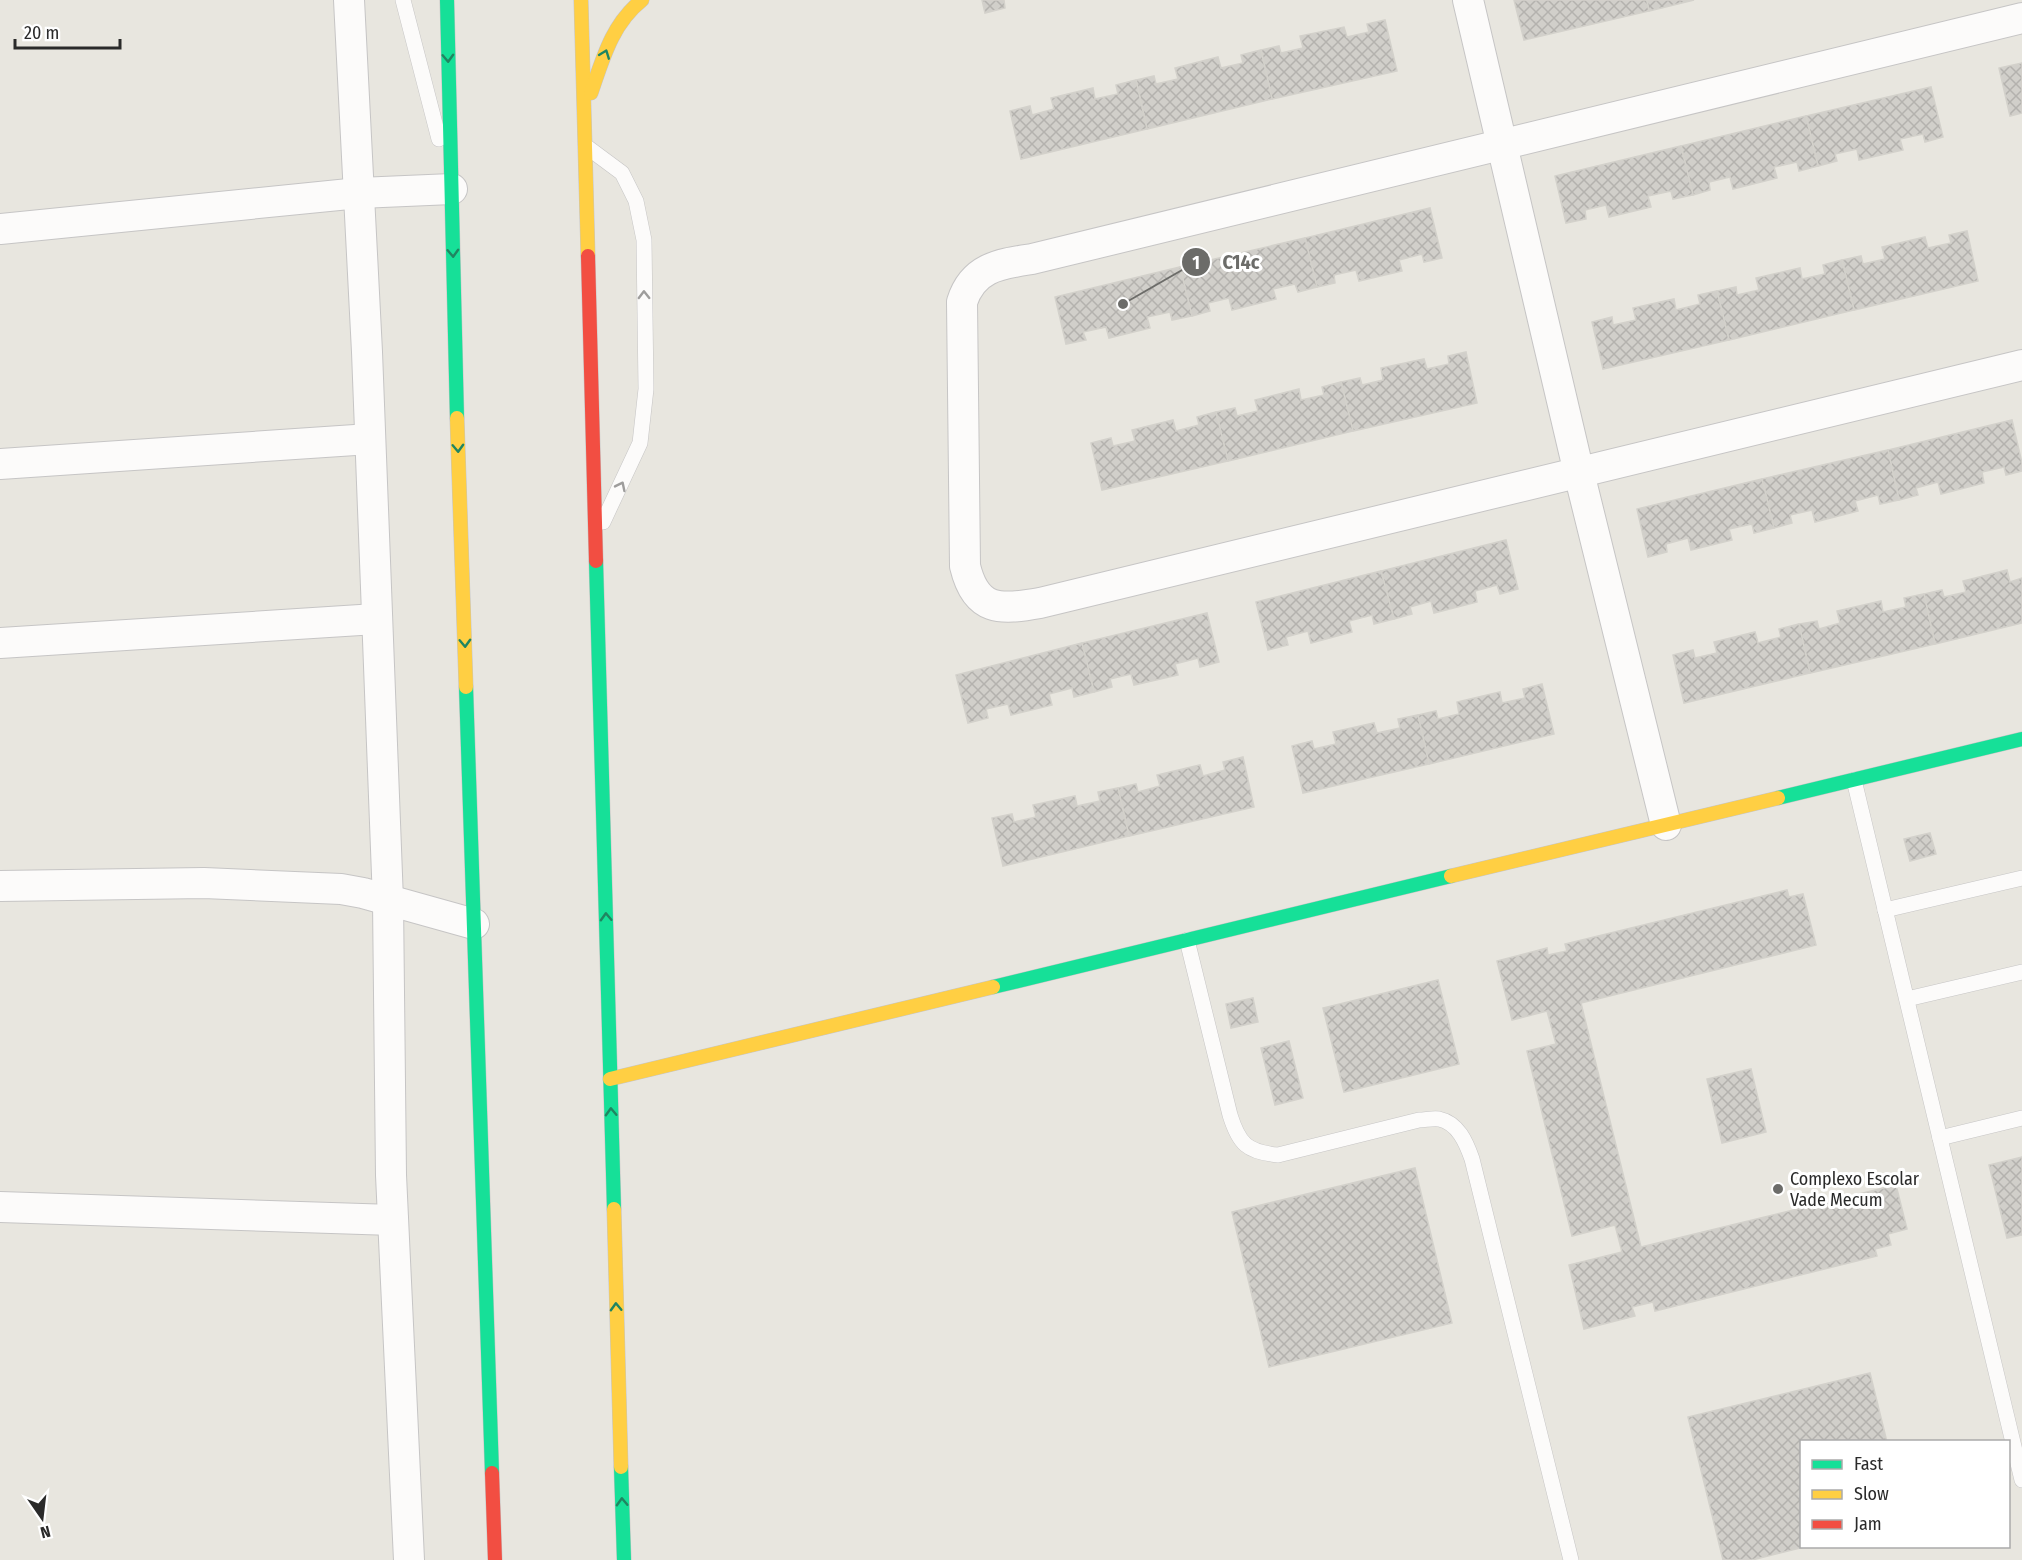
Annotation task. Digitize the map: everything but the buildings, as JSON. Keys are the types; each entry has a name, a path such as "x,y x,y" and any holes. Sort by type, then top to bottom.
{"street":[{"path":"349,0 370,439 388,901 393,1220 409,1560"},
{"path":"447,0 495,1560"},
{"path":"581,0 587,147 624,1560"},
{"path":"585,109 620,21 634,5 642,0"},
{"path":"1468,0 1666,825"},
{"path":"2022,18 1550,134 1502,143 1043,256 1005,263 981,273 966,290 962,302 965,566 971,587 989,604 1000,608 1011,608 1052,601 2022,365"},
{"path":"0,229 359,194 452,189"},
{"path":"0,464 370,439"},
{"path":"0,643 376,619"},
{"path":"610,1079 2022,739"},
{"path":"0,886 204,883 341,889 474,924"},
{"path":"0,1207 393,1220"}],"lane":[{"path":"403,0 452,189"},
{"path":"587,147 622,172 636,201 644,240 646,390 640,443 596,538"},
{"path":"1854,780 2022,1480"},
{"path":"1885,910 2022,878"},
{"path":"1187,940 1230,1114 1236,1134 1245,1145 1262,1154 1278,1155 1419,1120 1438,1119 1453,1126 1465,1140 1472,1159 1571,1560"},
{"path":"1907,999 2022,972"},
{"path":"1940,1138 2022,1118"}],"traffic: fast":[{"path":"447,0 457,418"},
{"path":"596,561 614,1209"},
{"path":"466,687 492,1473"},
{"path":"1778,798 2022,739"},
{"path":"993,987 1451,876"},
{"path":"621,1467 624,1560"}],"traffic: slow":[{"path":"581,0 588,256"},
{"path":"591,93 604,55 616,31 632,9 642,0"},
{"path":"457,418 466,687"},
{"path":"1451,876 1778,798"},
{"path":"610,1079 993,987"},
{"path":"614,1209 621,1467"}],"traffic: jam":[{"path":"588,256 596,561"},
{"path":"492,1473 495,1560"}],"place":[{"name":"C14c","path":"1123,304"},
{"name":"Complexo Escolar Vade Mecum","path":"1778,1189"}]}
